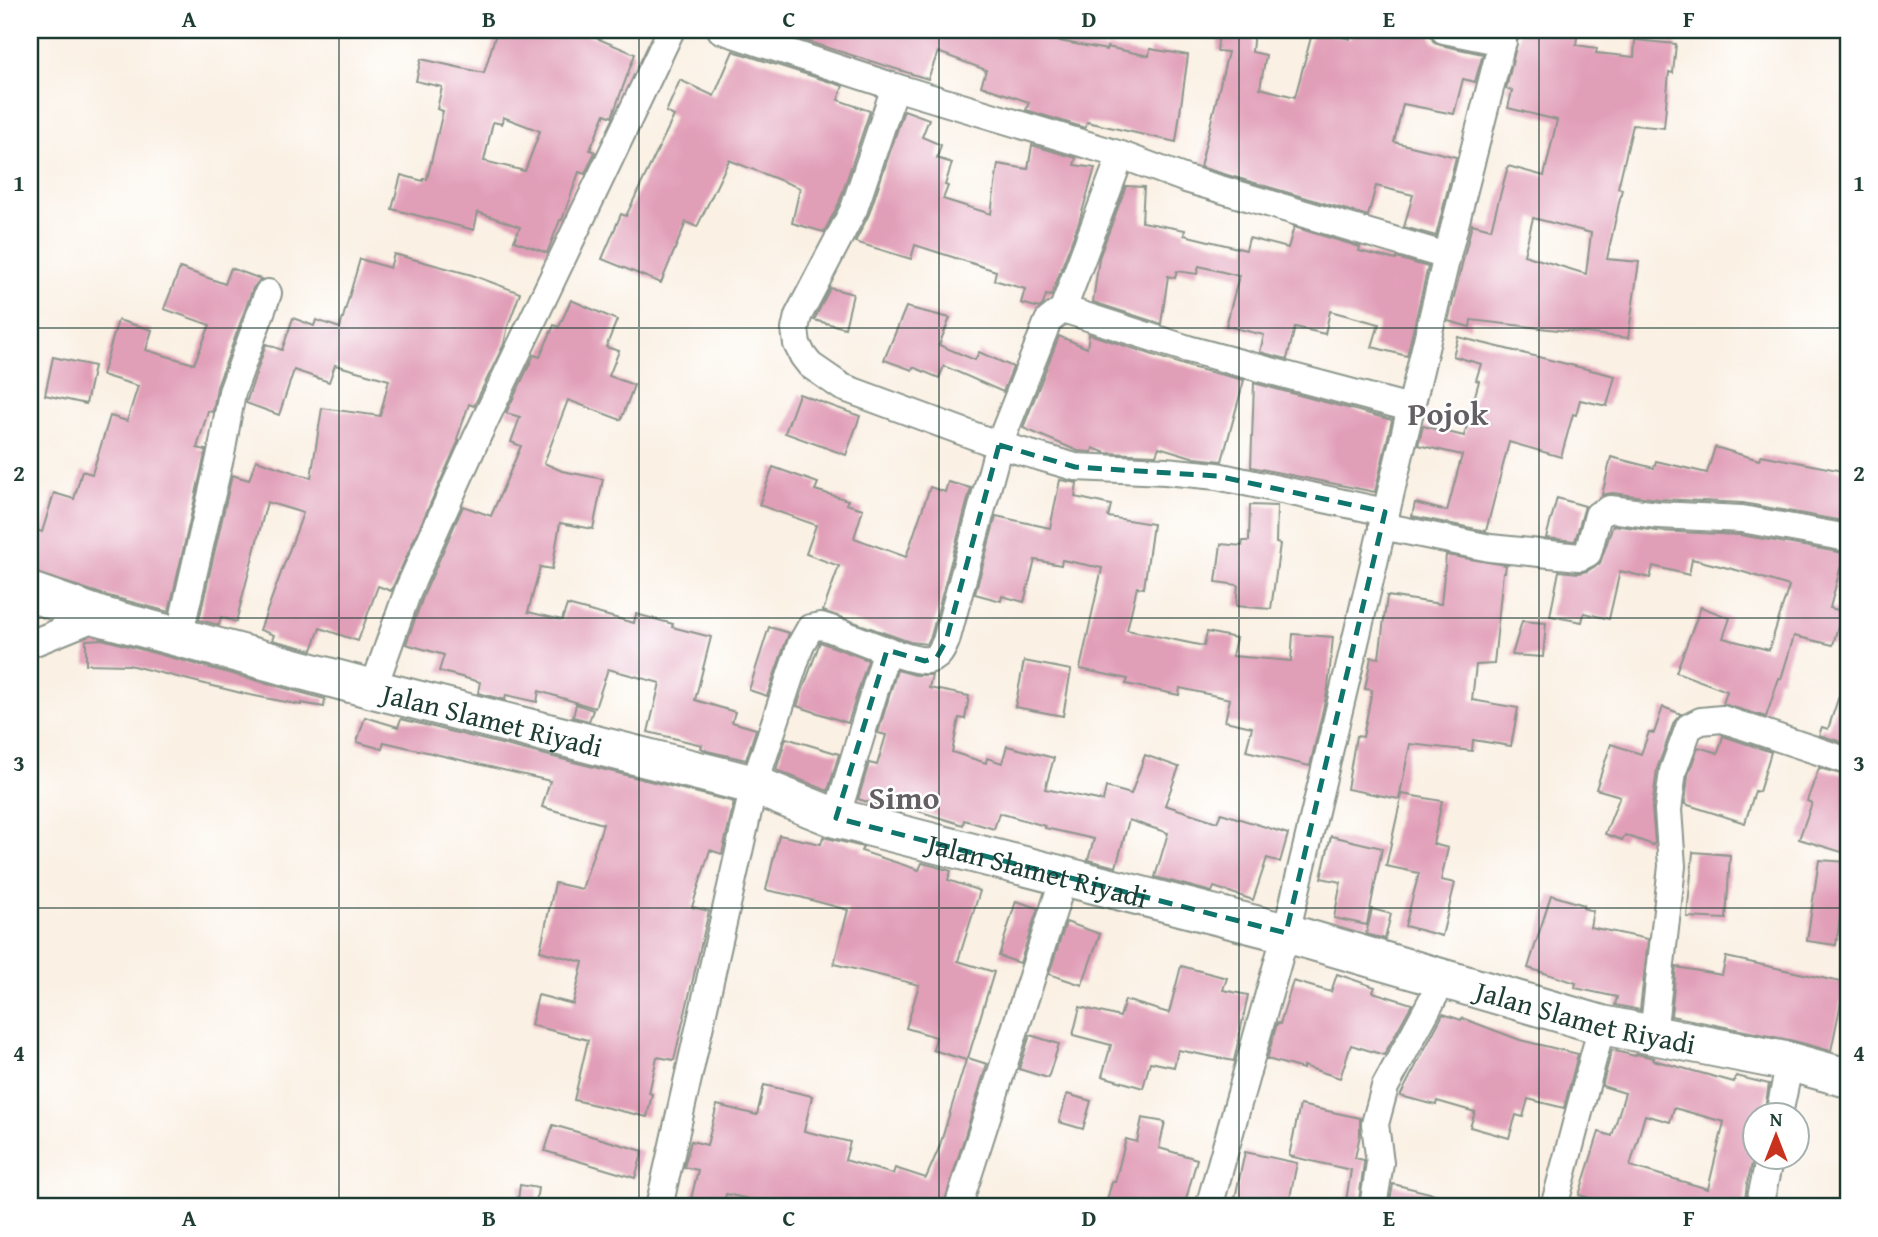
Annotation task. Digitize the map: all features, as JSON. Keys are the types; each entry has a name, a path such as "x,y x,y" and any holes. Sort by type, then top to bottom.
{"street":[{"path":"373,689 409,588 471,450 671,30"},
{"path":"721,30 895,87 1121,155 1186,178 1447,256"},
{"path":"1209,1207 1286,933 1410,408 1504,36 1444,30"},
{"path":"895,87 854,209 798,316 795,329 797,345 810,365 842,387 999,445 1075,467 1217,476 1490,548 1580,557 1588,553 1598,515 1610,509 1658,515 1742,519 1848,538"},
{"path":"662,1207 754,785 801,644 810,628 821,626 925,661 937,657 941,652 999,445 1048,321 1063,309 1121,155"},
{"path":"179,636 222,449 232,392 268,293"},
{"path":"1063,309 1188,349 1410,408"},
{"name":"Jalan Slamet Riyadi","path":"30,592 99,616 373,689 754,785 836,818 1286,933 1602,1025 1790,1062 1848,1078"},
{"path":"30,644 99,616"},
{"path":"836,818 887,650"},
{"path":"1653,1035 1672,866 1668,810 1673,771 1689,727 1701,721 1722,719 1848,761"},
{"path":"958,1207 1064,877"},
{"path":"1373,1207 1380,1163 1375,1124 1385,1087 1443,980"},
{"path":"1554,1207 1602,1025"},
{"path":"1782,1100 1790,1062"},
{"path":"1759,1207 1767,1170"}],"highlighted area":[{"path":"999,445 1075,467 1217,476 1385,512 1286,933 836,818 887,650 925,661 937,657 946,641"}],"building":[{"path":"497,30 577,30 635,54 612,117 605,114 590,150 595,152 585,174 579,172 547,253 514,241 520,227 478,212 474,230 392,209 401,175 423,181 427,179 443,111 437,109 442,87 416,81 421,59 484,73","holes":["503,117 540,131 525,171 484,161 493,122 502,124"]},
{"path":"771,30 1040,30 1038,37 1107,50 1107,47 1149,56 1150,49 1188,55 1176,142 1087,122 1085,128 1026,110 1029,102 981,86 986,70 938,52 928,79"},
{"path":"1219,30 1254,30 1252,52 1266,55 1260,88 1295,97 1313,30 1350,39 1352,30 1429,30 1433,41 1440,45 1483,54 1475,82 1463,79 1454,114 1403,104 1394,142 1456,157 1436,236 1404,227 1413,195 1376,186 1368,216 1200,167 1228,52 1217,51"},
{"path":"1520,30 1578,30 1576,45 1597,48 1596,53 1634,57 1635,40 1676,44 1673,73 1669,72 1664,128 1633,125 1618,188 1622,189 1607,259 1639,262 1628,338 1471,320 1470,327 1448,321 1472,224 1491,229 1508,166 1544,176 1557,120 1508,108 1512,91 1506,89","holes":["1533,218 1591,233 1586,274 1524,255"]},
{"path":"733,51 843,86 838,100 870,111 839,203 824,232 792,223 800,188 729,160 697,227 686,222 661,283 602,259 621,214 626,216 674,116 666,112 680,80 714,96"},
{"path":"904,110 929,119 922,137 941,145 937,158 952,163 943,199 991,214 998,164 1028,169 1032,145 1076,158 1074,165 1095,168 1079,222 1051,296 1046,295 1039,308 1021,303 1025,289 994,280 996,271 915,245 911,259 855,242 869,214"},
{"path":"1126,186 1144,187 1142,222 1185,230 1184,235 1246,250 1249,238 1288,248 1294,227 1360,247 1359,251 1428,267 1407,356 1372,347 1379,324 1330,311 1325,334 1295,327 1287,359 1260,352 1264,335 1226,326 1239,276 1199,266 1197,274 1177,271 1175,278 1168,276 1161,324 1093,302 1099,258"},
{"path":"394,254 472,275 520,293 504,344 474,406 469,404 457,439 459,440 391,591 378,586 358,641 320,628 312,650 272,640 274,635 260,630 303,513 267,502 236,622 221,617 219,625 199,620 232,475 249,480 256,460 311,478 322,408 380,416 389,380 335,365 329,382 294,370 279,415 246,403 266,344 282,350 293,318 314,326 316,320 340,328 360,259 390,268"},
{"path":"180,268 225,284 231,268 261,279 253,288 217,387 213,412 208,411 197,448 206,450 169,612 30,571 30,528 42,532 54,493 74,499 82,471 92,474 110,416 127,421 138,386 102,375 118,320 152,330 146,350 194,364 210,325 164,309"},
{"path":"830,288 853,294 845,328 814,320"},
{"path":"571,300 617,320 606,347 619,351 609,376 634,385 621,420 568,400 544,463 562,471 603,479 593,529 560,523 552,569 540,567 528,612 562,620 567,605 634,623 636,614 711,637 695,700 735,712 732,722 756,729 746,760 707,751 701,748 702,745 648,732 660,683 608,669 595,708 539,691 537,702 506,695 505,700 478,693 480,682 439,671 444,655 406,644 424,594 463,506 491,516 521,446 511,442 520,417 506,413 534,355 540,357 554,325 559,327"},
{"path":"906,307 950,318 939,345 975,360 979,352 1013,367 1003,392 944,366 939,378 913,367 912,370 884,360"},
{"path":"1089,334 1190,367 1244,380 1222,461 1195,458 1159,447 1156,455 1106,453 1093,448 1092,452 1078,451 1023,428 1059,336 1087,348"},
{"path":"1458,337 1615,376 1607,406 1580,400 1576,415 1573,414 1561,457 1509,442 1486,531 1412,516 1415,503 1447,511 1462,455 1418,445 1423,426 1464,436 1481,364 1453,356"},
{"path":"53,357 94,366 86,404 45,395"},
{"path":"1254,383 1392,420 1375,492 1251,467"},
{"path":"799,394 860,416 846,455 785,433"},
{"path":"1715,447 1759,460 1761,455 1848,472 1848,522 1743,503 1659,499 1612,493 1602,495 1611,457 1654,468 1656,461 1707,473"},
{"path":"773,467 818,483 815,490 848,500 846,504 863,509 854,538 906,557 930,487 945,492 948,482 971,488 927,644 910,642 823,611 839,566 806,554 816,525 759,505"},
{"path":"1060,480 1077,483 1075,497 1111,505 1108,517 1153,524 1144,588 1137,587 1127,630 1204,646 1207,632 1236,638 1232,656 1291,661 1293,634 1333,637 1328,688 1310,766 1246,751 1252,727 1225,721 1230,699 1180,688 1179,695 1126,684 1128,679 1080,669 1102,568 1062,560 1061,565 1035,560 1024,602 1002,596 1001,601 975,594 996,516 1050,528"},
{"path":"1557,498 1585,506 1575,541 1546,538"},
{"path":"1250,505 1277,506 1276,543 1280,544 1271,609 1236,606 1238,585 1216,582 1221,544 1242,546 1243,541 1249,541"},
{"path":"1613,525 1657,531 1740,535 1844,553 1830,608 1842,611 1833,645 1794,636 1766,717 1723,704 1727,691 1676,672 1701,607 1730,618 1723,638 1769,650 1789,586 1692,559 1689,575 1653,566 1650,578 1620,571 1609,619 1584,613 1582,622 1550,616 1559,571 1579,573 1600,563"},
{"path":"1446,555 1506,565 1503,572 1494,664 1476,665 1472,700 1518,708 1511,746 1473,740 1472,751 1410,744 1399,799 1347,789 1356,736 1363,737 1372,690 1365,689 1371,657 1379,658 1387,596 1441,604"},
{"path":"1522,621 1546,623 1543,657 1512,655"},
{"path":"769,627 789,633 767,696 749,690"},
{"path":"102,639 325,699 324,707 245,694 129,665 86,664 86,640"},
{"path":"820,642 868,660 848,723 797,706"},
{"path":"1024,661 1071,670 1063,716 1015,707"},
{"path":"897,670 915,675 932,675 929,688 969,696 965,719 959,718 952,752 986,763 987,758 1002,763 1007,746 1054,758 1045,789 1103,801 1106,787 1131,794 1145,755 1179,767 1165,805 1217,822 1221,813 1288,834 1280,862 1267,858 1253,900 1214,887 1212,892 1155,877 1168,833 1129,820 1116,867 1088,860 1094,839 1045,828 999,813 994,829 964,820 963,825 902,806 900,812 858,799 869,763 877,765 886,735 878,733"},
{"path":"1845,678 1848,678 1848,744 1819,735 1822,727 1828,729"},
{"path":"576,704 593,710 589,721 573,717"},
{"path":"1663,707 1681,714 1674,722 1657,769 1652,808 1655,842 1653,845 1625,835 1622,840 1605,834 1620,796 1596,789 1611,744 1641,754 1649,732 1654,733"},
{"path":"365,717 398,727 401,719 734,802 722,854 710,850 692,907 709,911 674,1060 657,1057 647,1117 574,1100 588,1040 531,1025 538,995 573,1004 583,962 540,951 555,883 582,889 603,824 542,807 550,781 384,742 382,749 357,742"},
{"path":"1723,736 1771,752 1759,792 1755,791 1745,823 1685,804 1688,775 1698,747 1718,753"},
{"path":"786,738 839,754 828,791 776,770"},
{"path":"1819,768 1848,776 1848,854 1799,839 1812,803 1807,801"},
{"path":"1402,794 1442,801 1433,844 1448,848 1441,880 1455,883 1442,936 1405,926 1419,873 1386,866"},
{"path":"779,835 821,844 823,837 863,847 861,851 919,870 922,863 934,866 951,871 948,880 980,891 958,961 994,972 968,1058 987,1064 943,1207 786,1207 726,1194 723,1207 691,1199 698,1170 684,1167 691,1141 707,1145 717,1105 757,1115 764,1085 812,1096 804,1131 850,1142 845,1160 893,1174 895,1168 926,1178 939,1148 966,1060 933,1050 936,1037 906,1028 919,985 834,964 848,910 766,890"},
{"path":"1331,836 1382,848 1367,925 1334,918 1341,882 1321,878"},
{"path":"1693,852 1730,855 1726,919 1687,917"},
{"path":"1819,860 1848,862 1836,945 1807,941"},
{"path":"1551,895 1584,905 1583,908 1593,911 1590,927 1648,939 1640,1010 1615,1005 1617,997 1575,988 1576,983 1528,968"},
{"path":"1016,901 1038,908 1020,963 999,956"},
{"path":"1372,909 1391,914 1385,939 1366,934"},
{"path":"1066,922 1100,934 1082,985 1049,974"},
{"path":"1726,957 1845,983 1831,1051 1671,1016 1676,967 1722,975"},
{"path":"1181,966 1227,978 1223,990 1248,995 1234,1061 1178,1050 1174,1067 1150,1062 1143,1088 1102,1076 1111,1045 1073,1035 1080,1007 1120,1017 1125,1000 1169,1013"},
{"path":"1337,974 1375,987 1373,992 1412,1004 1384,1055 1351,1045 1340,1078 1303,1066 1303,1069 1267,1059 1293,981 1331,992"},
{"path":"1443,1014 1461,1020 1462,1018 1520,1040 1578,1054 1564,1108 1528,1099 1523,1117 1516,1115 1509,1138 1470,1127 1475,1112 1437,1101 1436,1105 1400,1096"},
{"path":"1030,1035 1059,1044 1048,1078 1019,1069"},
{"path":"1612,1050 1654,1058 1653,1060 1734,1082 1736,1076 1769,1084 1766,1100 1742,1100 1742,1170 1750,1170 1744,1207 1620,1207 1579,1195 1599,1132 1612,1136 1625,1093 1602,1086","holes":["1674,1108 1724,1122 1708,1189 1630,1166 1645,1115 1670,1122"]},
{"path":"1067,1094 1091,1101 1083,1129 1059,1122"},
{"path":"1300,1105 1360,1118 1360,1135 1355,1158 1364,1160 1364,1163 1358,1207 1345,1207 1351,1170 1289,1156"},
{"path":"1142,1118 1165,1122 1159,1148 1197,1159 1184,1207 1105,1207 1112,1182 1115,1182 1126,1139 1137,1142"},
{"path":"553,1125 643,1151 635,1178 545,1151"},
{"path":"1245,1152 1297,1163 1288,1207 1233,1207"},
{"path":"1393,1184 1458,1200 1457,1207 1389,1207"},
{"path":"520,1185 538,1188 535,1207 517,1207"}],"district":[{"name":"Pojok","path":"1448,413"},
{"name":"Simo","path":"904,797"}]}
